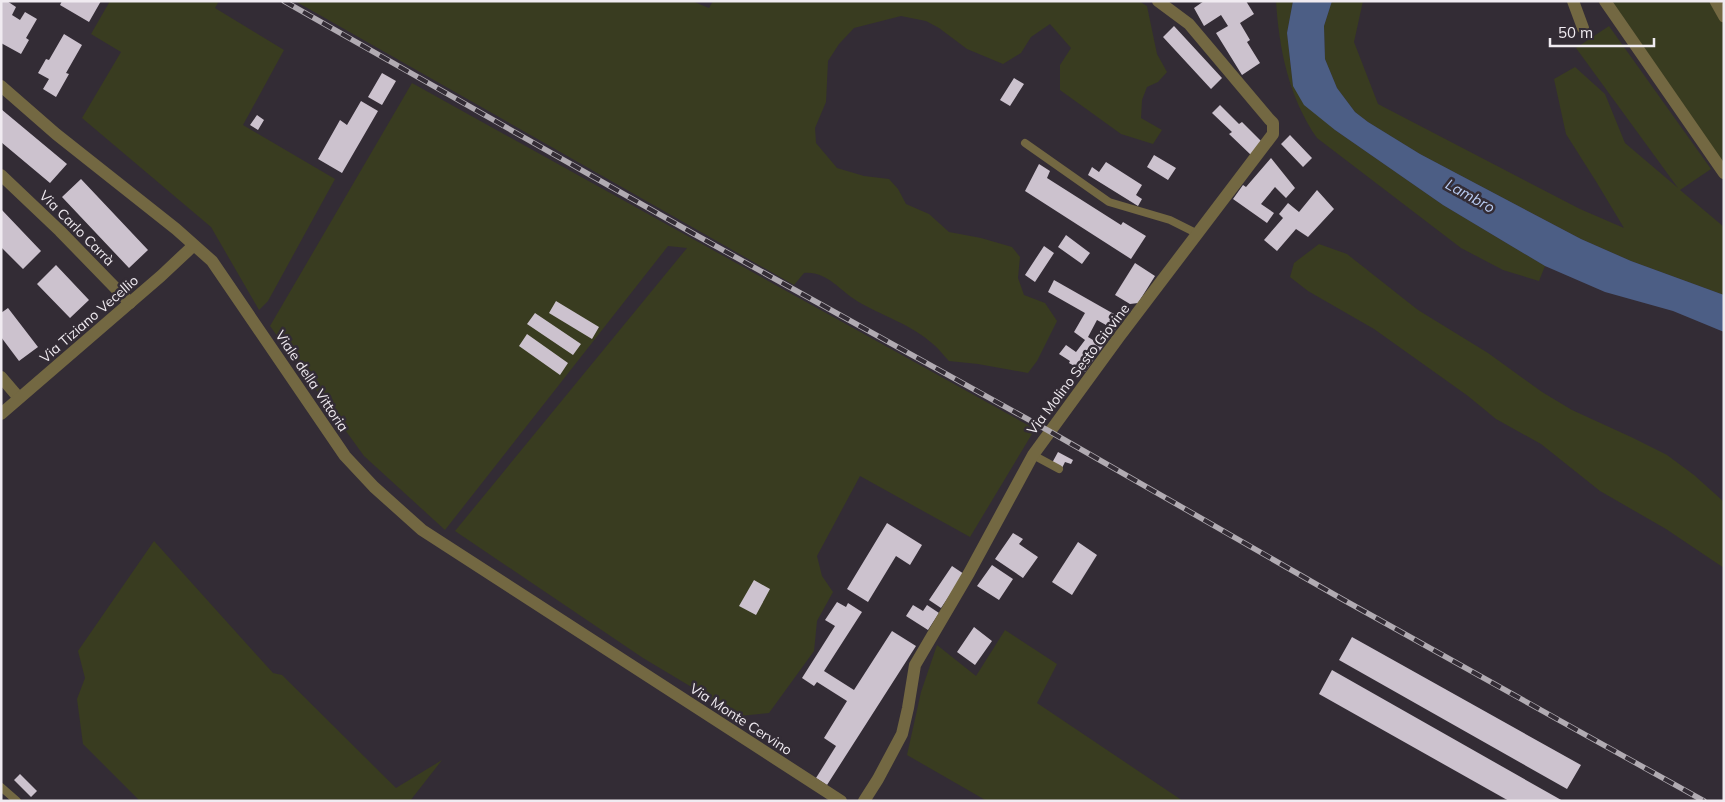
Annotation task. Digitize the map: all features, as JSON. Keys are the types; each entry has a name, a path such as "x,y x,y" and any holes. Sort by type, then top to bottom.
{"street":[{"name":"Via Molino Sesto Giovine","path":"864,801 902,734 915,665 969,573 1033,455 1119,337 1269,141 1274,129 1269,119 1189,24 1158,1"},
{"path":"1573,1 1584,28"},
{"path":"1605,1 1724,173"},
{"path":"1715,1 1724,17"},
{"name":"Viale della Vittoria","path":"1,86 56,134 176,229 212,261 345,456 374,488 422,530 626,662"},
{"name":"Via Carlo Carrà","path":"1,175 60,231 130,303"},
{"name":"Via Tiziano Vecellio","path":"1,414 194,245"},
{"path":"1,376 19,398"},
{"name":"Via Monte Cervino","path":"626,662 841,801"}],"lane":[{"path":"1025,143 1109,202 1170,220 1198,234"},
{"path":"1033,455 1059,469"},
{"path":"1,787 17,801"}],"green space":[{"path":"110,1 219,1 215,8 284,50 243,125 335,179 268,301 259,310 211,227 82,118 121,52 91,34"},
{"path":"295,1 692,1 709,8 713,1 1139,1 1147,6 1157,54 1167,72 1158,82 1147,87 1142,100 1141,118 1162,130 1153,144 1121,134 1060,90 1060,65 1071,48 1050,24 1031,37 1021,53 1003,64 967,49 939,28 926,21 901,16 854,28 839,44 828,61 826,102 815,128 816,143 837,168 864,176 889,179 898,189 906,204 929,214 949,232 981,238 1012,247 1020,257 1018,278 1024,295 1045,303 1057,321 1037,361 1028,373 949,361 935,346 915,331 850,297 832,282 819,275 804,273 794,285"},
{"path":"1276,1 1293,1 1287,33 1293,86 1335,130 1443,205 1545,266 1539,281 1503,270 1461,248 1317,138 1299,106 1287,73 1277,19"},
{"path":"1332,1 1363,1 1354,42 1378,104 1580,209 1624,228 1566,134 1554,79 1575,67 1605,94 1625,143 1678,188 1576,48 1609,26 1711,169 1680,190 1724,227 1724,295 1631,261 1581,239 1420,154 1368,122 1355,112 1337,88 1325,59 1324,26"},
{"path":"1612,1 1724,1 1724,164"},
{"path":"412,83 1035,429 970,537 860,476 817,556 822,576 833,592 817,621 814,651 769,713 740,716 643,658 455,531 687,248 668,246 445,530 364,456 270,326"},
{"path":"1319,244 1347,254 1418,310 1488,353 1542,392 1572,410 1667,455 1694,475 1724,502 1724,568 1666,529 1600,491 1541,444 1496,419 1468,396 1374,329 1308,291 1290,277 1294,263"},
{"path":"154,541 273,673 282,675 396,788 442,760 410,801 140,801 83,744 77,699 85,678 78,651"},
{"path":"1005,630 1057,664 1037,703 1183,801 987,801 907,755 921,692 937,645 976,676"}],"water":[{"name":"Lambro","path":"1293,1 1332,1 1324,26 1325,59 1337,88 1355,112 1368,122 1420,154 1581,239 1631,261 1724,295 1724,332 1673,311 1605,292 1545,266 1443,205 1335,130 1304,105 1293,86 1287,33"}],"building":[{"path":"1,1 7,1 16,7 12,15 20,20 25,12 37,19 26,38 29,40 21,54 1,43"},
{"path":"62,1 101,1 89,22 60,5"},
{"path":"1204,1 1246,1 1254,14 1240,23 1250,40 1247,42 1260,63 1242,75 1216,33 1228,26 1221,15 1204,26 1194,8"},
{"path":"1174,26 1222,78 1211,89 1163,37"},
{"path":"64,34 82,45 66,73 69,74 56,97 43,89 49,79 38,73 46,59 49,60"},
{"path":"382,73 396,81 382,105 368,97"},
{"path":"1014,78 1024,84 1010,106 1000,100"},
{"path":"361,101 378,111 342,173 318,159 340,120 347,125"},
{"path":"1220,105 1239,124 1242,122 1263,143 1251,155 1229,134 1232,132 1212,113"},
{"path":"1,109 67,164 50,183 1,142"},
{"path":"257,115 264,120 258,130 250,125"},
{"path":"1290,135 1312,158 1303,167 1281,144"},
{"path":"1154,155 1176,168 1168,180 1147,167"},
{"path":"1271,158 1295,188 1286,198 1275,187 1261,204 1274,213 1267,223 1233,199 1243,185 1246,187"},
{"path":"1106,162 1142,185 1136,195 1142,199 1138,206 1088,175 1092,167 1099,172"},
{"path":"1039,164 1050,171 1047,178 1121,225 1123,222 1146,236 1131,259 1025,191"},
{"path":"81,179 148,250 129,268 62,197"},
{"path":"1317,190 1334,209 1308,237 1296,229 1277,251 1264,240 1283,218 1279,214 1288,203 1299,212"},
{"path":"1,209 41,251 23,269 1,247"},
{"path":"1066,235 1090,253 1082,264 1058,247"},
{"path":"1044,246 1054,253 1035,282 1025,275"},
{"path":"1135,263 1155,276 1138,303 1130,304 1115,295"},
{"path":"56,265 89,300 70,318 37,284"},
{"path":"1054,280 1121,318 1115,330 1097,320 1088,337 1103,346 1085,372 1069,363 1070,361 1059,354 1066,345 1076,352 1085,340 1074,332 1085,313 1048,292"},
{"path":"556,301 599,327 592,339 549,313"},
{"path":"8,308 38,347 19,361 1,337 1,313"},
{"path":"535,313 581,344 573,355 527,324"},
{"path":"527,334 568,363 560,375 519,346"},
{"path":"1058,452 1073,460 1071,464 1065,462 1062,468 1052,463"},
{"path":"887,523 922,545 910,565 896,556 868,602 847,589"},
{"path":"1013,533 1023,539 1019,544 1038,557 1023,578 995,559"},
{"path":"1078,542 1097,555 1072,595 1052,582"},
{"path":"992,565 1013,579 999,600 977,586"},
{"path":"952,566 964,574 941,608 929,600"},
{"path":"754,580 770,589 756,615 739,606"},
{"path":"837,602 846,607 848,603 862,612 824,671 854,690 892,631 916,646 827,785 816,778 836,746 824,738 847,701 817,682 814,686 802,678 835,626 825,620"},
{"path":"913,605 923,611 927,605 939,613 928,630 906,616"},
{"path":"974,627 992,641 975,665 957,652"},
{"path":"1352,637 1581,765 1567,789 1339,660"},
{"path":"1332,670 1563,801 1509,801 1319,694"},
{"path":"20,774 37,791 31,797 14,780"}],"railway":[{"path":"284,1 694,234 1049,431 1342,599 1704,801"}]}
